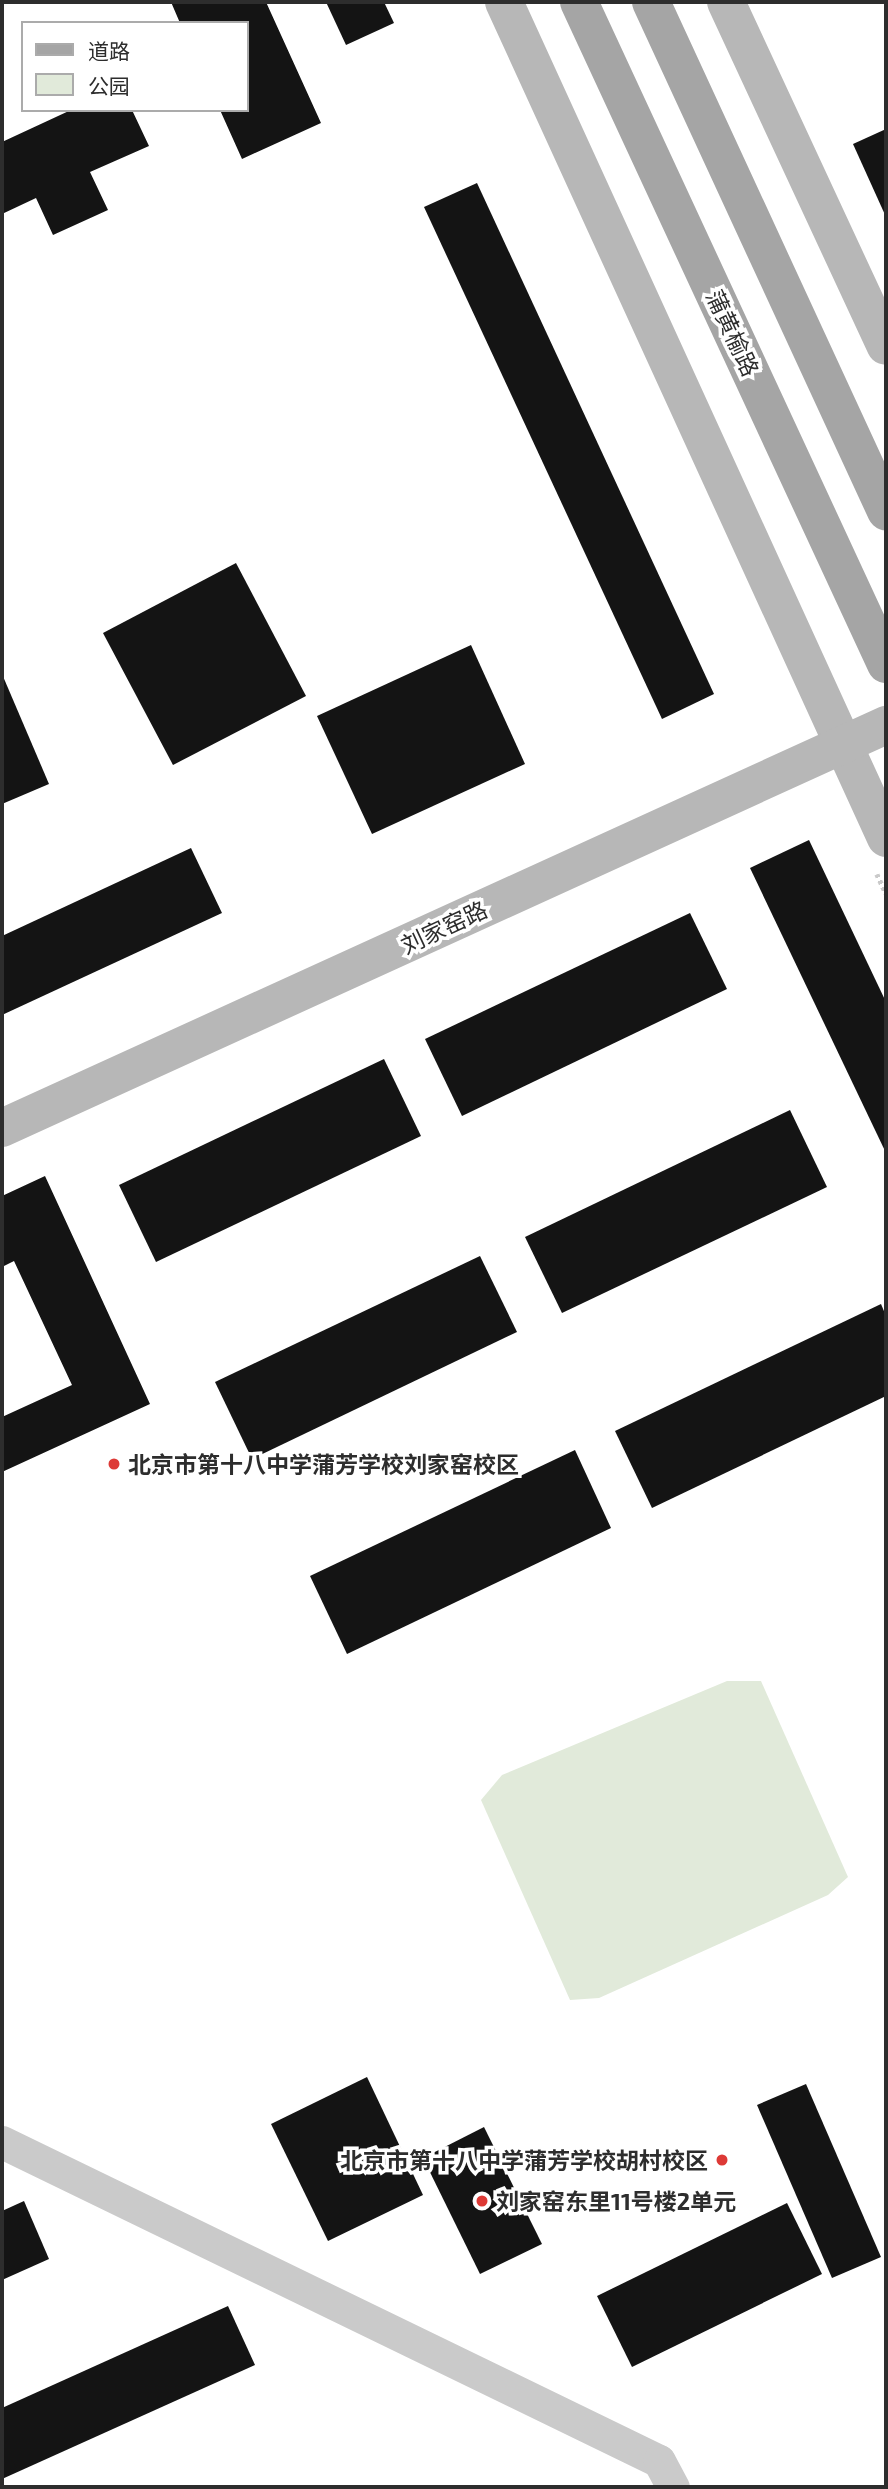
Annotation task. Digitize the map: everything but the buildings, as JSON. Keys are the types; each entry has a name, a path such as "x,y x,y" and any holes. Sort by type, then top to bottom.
{"main road":[{"name":"蒲黄榆路","path":"579,2 886,664"},
{"path":"651,2 886,511"}],"street":[{"path":"504,2 886,838"},
{"path":"726,2 886,346"},
{"name":"刘家窑路","path":"2,1128 886,725"},
{"path":"2,2142 659,2461 673,2487"}],"green space":[{"path":"727,1681 761,1681 848,1877 828,1895 599,1998 570,2000 481,1800 502,1775"}],"place":[{"name":"北京市第十八中学蒲芳学校刘家窑校区","path":"114,1464"},
{"name":"北京市第十八中学蒲芳学校胡村校区","path":"722,2160"},
{"name":"刘家窑东里11号楼2单元","path":"482,2201"}]}
